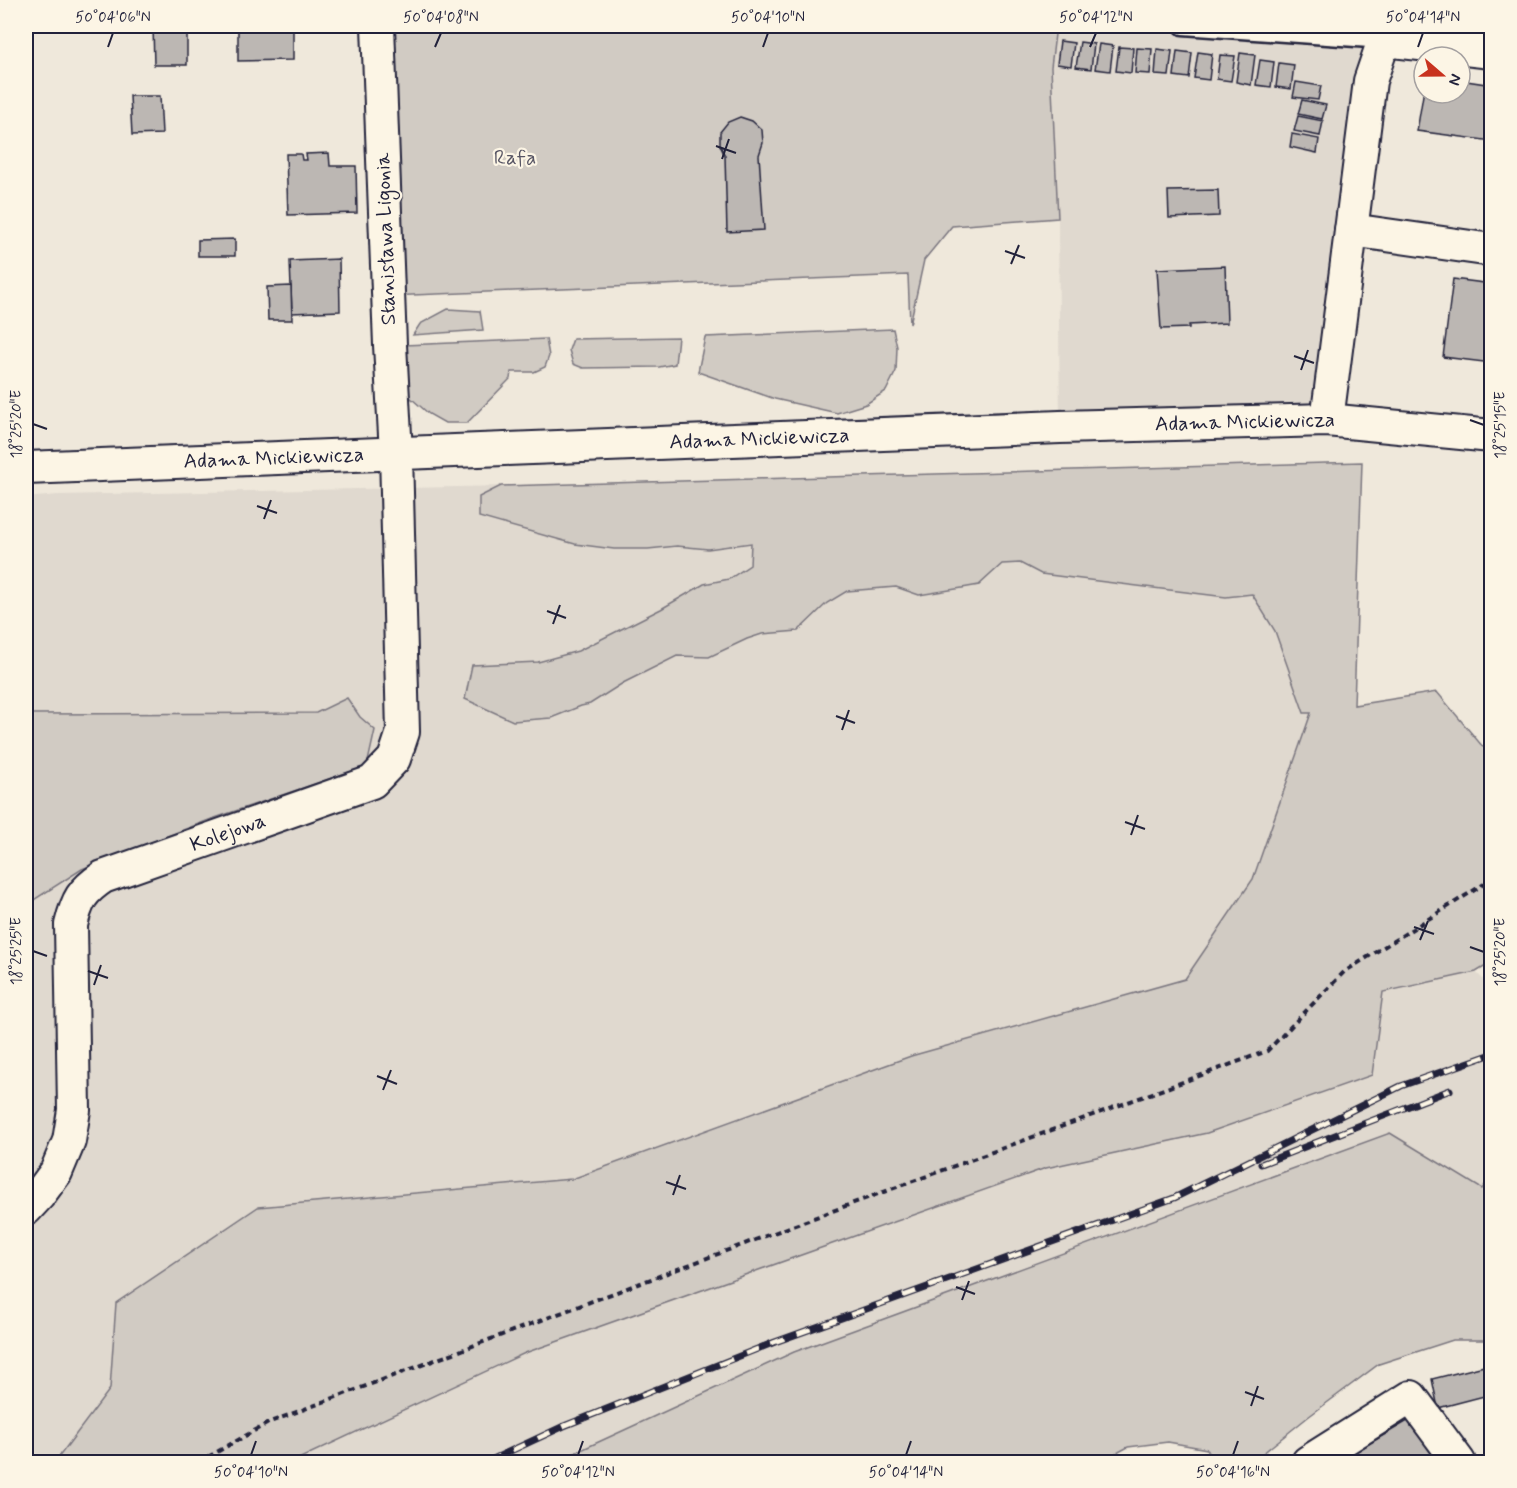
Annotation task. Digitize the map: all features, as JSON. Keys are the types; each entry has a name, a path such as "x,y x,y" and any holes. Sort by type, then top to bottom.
{"street":[{"name":"Stanisława Ligonia","path":"378,26 396,453"},
{"path":"1327,420 1370,81 1385,33 1491,52"},
{"path":"1352,230 1491,249"},
{"name":"Adama Mickiewicza","path":"26,468 1060,428 1327,420 1491,436"},
{"name":"Kolejowa","path":"26,1209 56,1172 69,1141 74,1110 71,925 76,903 89,886 104,877 372,782 394,759 403,732 396,453"},
{"path":"1308,1462 1411,1397 1459,1462"}],"lane":[{"path":"1182,26 1385,33"}],"path":[{"path":"199,1462 270,1422 858,1201 1267,1051 1344,972 1491,879"}],"shaded area":[{"path":"1056,26 1387,26 1327,420 1060,427 1058,218 1051,67"},
{"path":"1362,462 1354,706 1312,711 1253,879 1185,979 911,1056 572,1179 258,1207 116,1303 110,1389 55,1462 26,1462 26,498 57,495 606,484"},
{"path":"1476,972 1491,987 1492,1177 1482,1189 1390,1134 555,1462 291,1462 525,1353 1046,1168 1207,1133 1383,992"}],"green space":[{"name":"Rafa","path":"378,26 1056,26 1051,67 1058,218 952,226 924,260 910,324 908,275 388,296"},
{"path":"448,309 480,311 483,330 413,335 420,324"},
{"path":"893,329 897,347 896,371 886,391 866,404 837,413 775,399 698,372 705,337"},
{"path":"678,337 675,364 659,367 583,368 573,364 569,350 573,339"},
{"path":"546,339 549,356 545,367 534,372 511,372 510,379 467,423 445,423 429,414 411,398 403,381 404,345"},
{"path":"1362,462 1354,705 1437,692 1483,747 1492,739 1491,963 1476,972 1383,992 1372,1075 1207,1133 1046,1168 525,1353 292,1462 55,1462 110,1389 116,1303 258,1207 572,1179 911,1056 1185,979 1253,879 1311,713 1304,713 1275,631 1252,594 1226,597 1041,574 1020,563 1002,564 979,585 962,588 919,595 896,587 847,591 827,603 798,631 762,634 709,657 677,656 623,683 590,704 551,718 513,721 465,699 472,665 538,662 578,651 661,609 704,584 729,579 750,565 751,543 708,549 677,546 614,549 575,544 479,517 479,497 501,486"},
{"path":"347,698 360,717 375,730 367,766 209,820 82,869 26,905 26,714 316,713"},
{"path":"1390,1133 1482,1189 1491,1177 1491,1340 1453,1340 1379,1364 1252,1462 1214,1462 1207,1449 1168,1442 1128,1447 1100,1462 555,1462 794,1352"}],"building":[{"path":"153,26 187,26 187,65 154,65"},
{"path":"238,26 293,26 293,60 238,61"},
{"path":"1060,41 1074,43 1071,66 1057,64"},
{"path":"1080,42 1094,44 1091,69 1076,67"},
{"path":"1099,44 1113,46 1110,71 1095,69"},
{"path":"1119,47 1133,48 1131,73 1116,71"},
{"path":"1137,48 1152,49 1150,74 1135,73"},
{"path":"1157,49 1172,51 1169,76 1155,75"},
{"path":"1177,51 1192,53 1189,78 1174,76"},
{"path":"1198,52 1212,54 1209,80 1194,78"},
{"path":"1240,53 1255,55 1251,85 1236,82"},
{"path":"1220,55 1235,56 1231,81 1217,79"},
{"path":"1260,60 1274,62 1271,87 1256,85"},
{"path":"1279,63 1294,65 1291,89 1276,87"},
{"path":"1296,82 1321,86 1318,100 1293,97"},
{"path":"1472,82 1492,85 1492,141 1417,131 1421,105 1472,105"},
{"path":"130,96 160,96 162,134 132,135"},
{"path":"1302,100 1326,105 1322,119 1298,114"},
{"path":"1298,116 1323,121 1320,136 1294,131"},
{"path":"740,117 752,121 762,130 763,143 759,155 764,230 727,232 725,156 720,145 720,132 728,122"},
{"path":"1292,134 1319,139 1317,153 1290,147"},
{"path":"329,153 330,166 356,166 357,213 288,215 286,154 301,154 302,160 307,160 306,154"},
{"path":"1218,190 1219,216 1169,218 1168,191"},
{"path":"235,239 235,256 198,256 198,240"},
{"path":"339,259 340,311 292,313 290,261"},
{"path":"1225,266 1227,323 1161,329 1157,269"},
{"path":"1453,279 1492,284 1492,363 1443,357"},
{"path":"291,286 292,320 268,320 267,287"},
{"path":"1492,1364 1492,1394 1438,1408 1432,1379"},
{"path":"1411,1419 1439,1462 1338,1462"}],"railway":[{"path":"487,1462 564,1426 775,1342 1174,1198 1401,1086 1492,1054"},
{"path":"1261,1164 1450,1090"}]}
